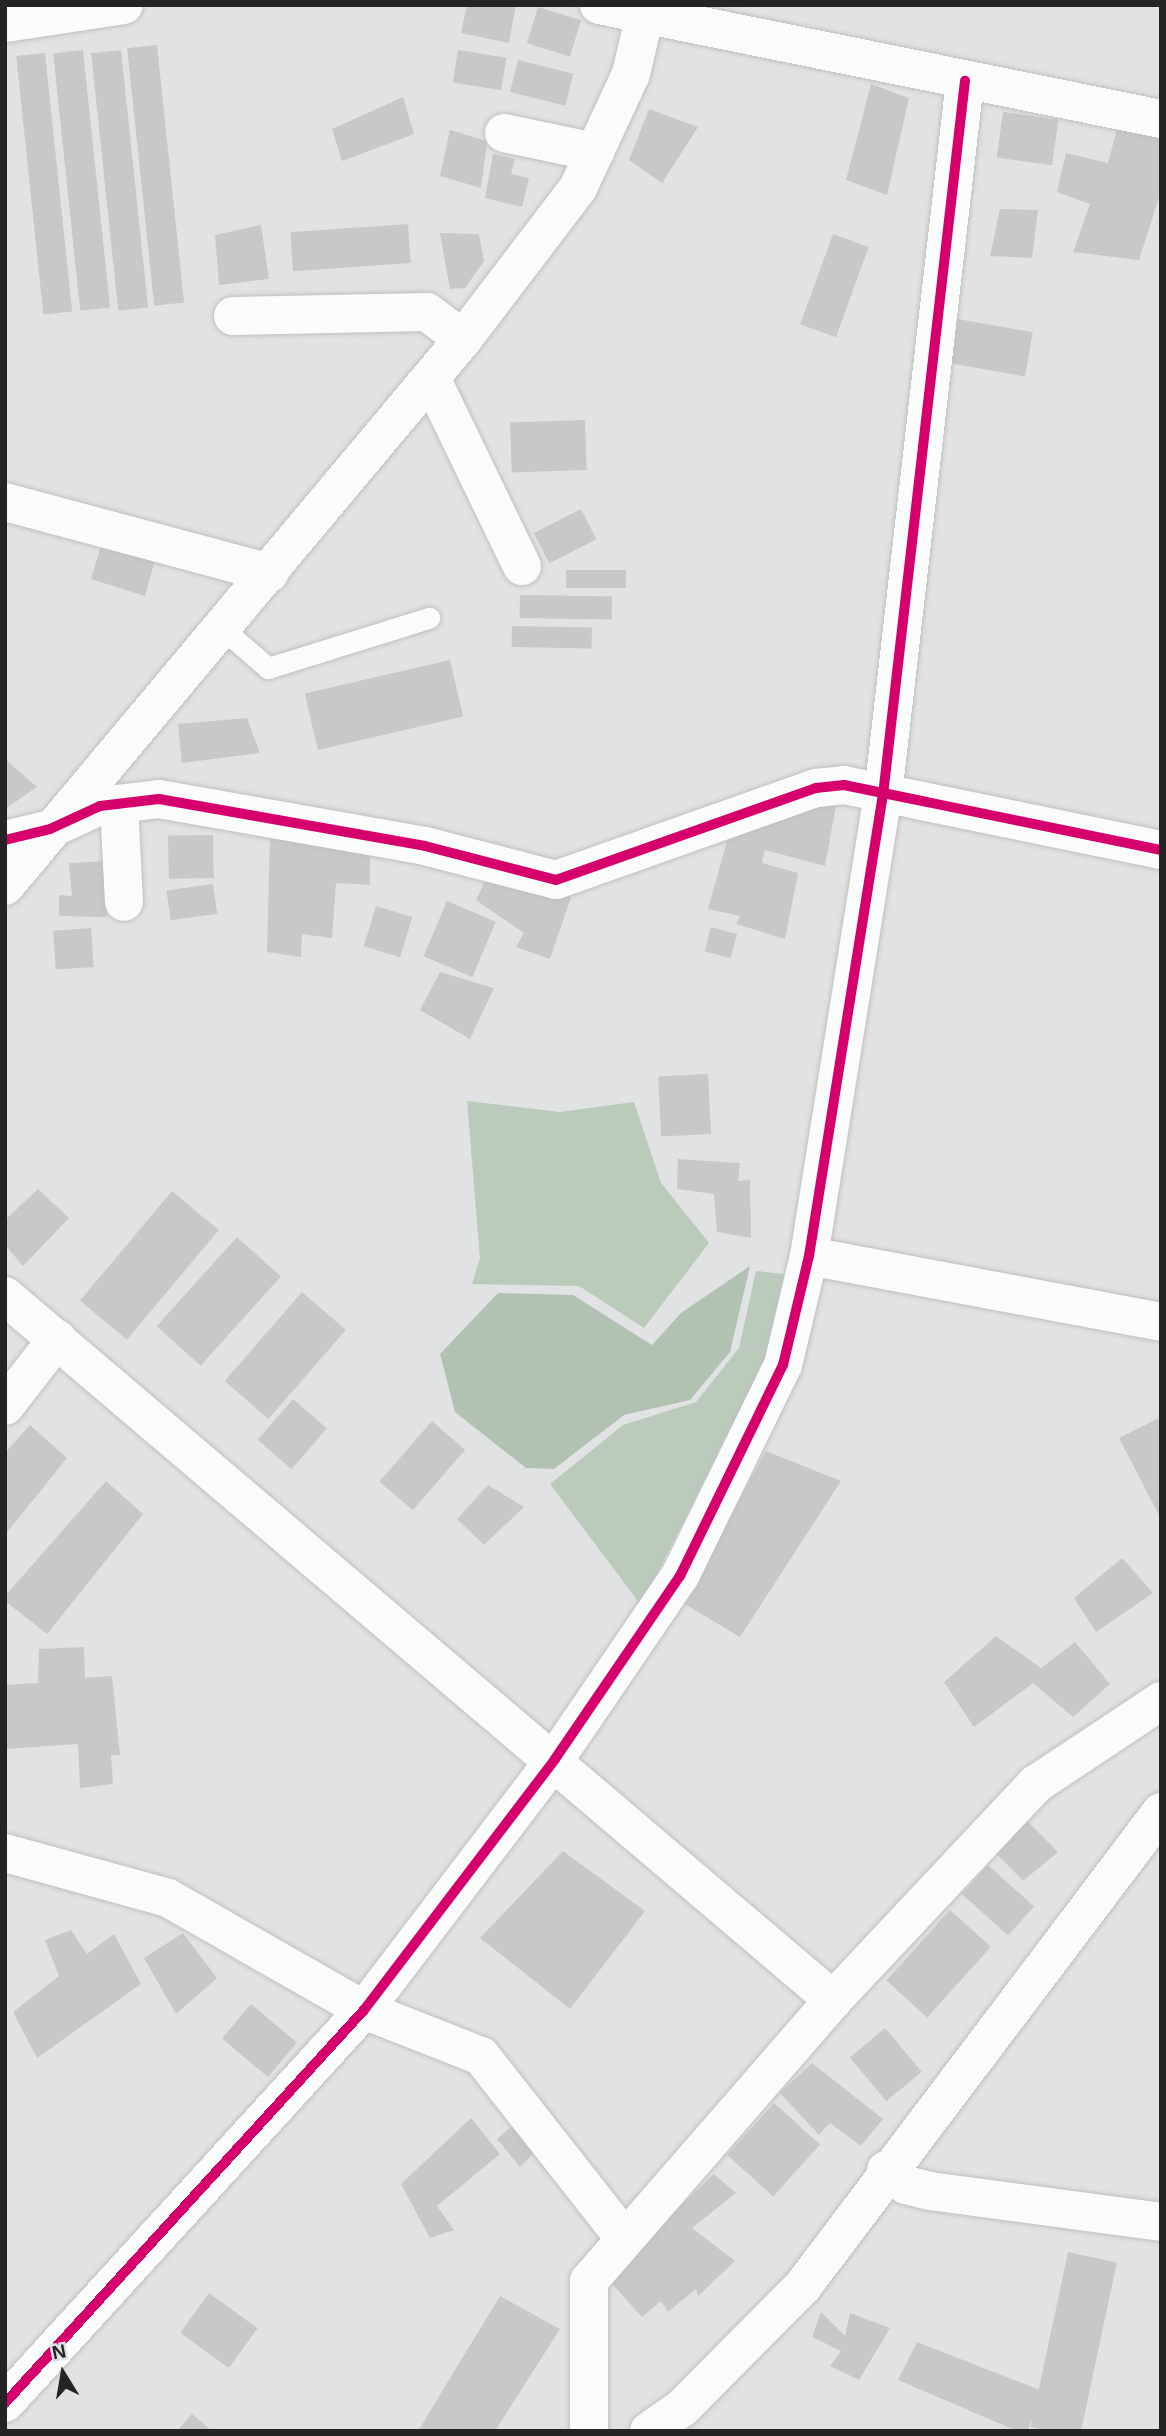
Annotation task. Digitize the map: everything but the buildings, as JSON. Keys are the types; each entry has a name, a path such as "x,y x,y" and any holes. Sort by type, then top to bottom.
{"street":[{"path":"599,5 645,11 965,81 1159,109"},
{"path":"5,23 117,6"},
{"path":"5,886 50,829 223,629 431,378 578,188 631,74 645,11"},
{"path":"5,2403 364,2010 555,1759 680,1576 783,1365 809,1256 883,795 965,81"},
{"path":"504,133 595,152"},
{"path":"233,316 426,312 463,339"},
{"path":"431,378 522,566"},
{"path":"5,502 270,573"},
{"path":"5,840 50,829 100,806 159,799 425,846 556,880 816,788 844,785 1161,850"},
{"path":"118,804 124,902"},
{"path":"809,1256 1161,1322"},
{"path":"5,1296 555,1759 833,2000"},
{"path":"5,1406 57,1339"},
{"path":"589,2431 589,2281 833,2000 1036,1784 1161,1701"},
{"path":"649,2431 682,2408 803,2286 886,2170 1161,1812"},
{"path":"5,1853 168,1898 364,2010 481,2056 624,2238"},
{"path":"886,2170 906,2185 930,2191 1161,2222"}],"lane":[{"path":"223,629 268,668 429,618"}],"green space":[{"path":"467,1101 560,1112 634,1102 661,1183 709,1243 644,1328 579,1286 472,1284 480,1258"},
{"path":"750,1266 730,1352 690,1400 624,1415 554,1469 526,1468 455,1412 440,1354 498,1293 573,1295 652,1345 681,1313"},
{"path":"756,1271 784,1274 767,1358 641,1605 550,1484 623,1425 696,1402 739,1348"}],"cycle path":[{"path":"5,2403 364,2010 555,1759 680,1576 783,1365 809,1256 883,795 965,81"},
{"path":"5,840 50,829 100,806 159,799 425,846 556,880 816,788 844,785 1161,850"}]}
